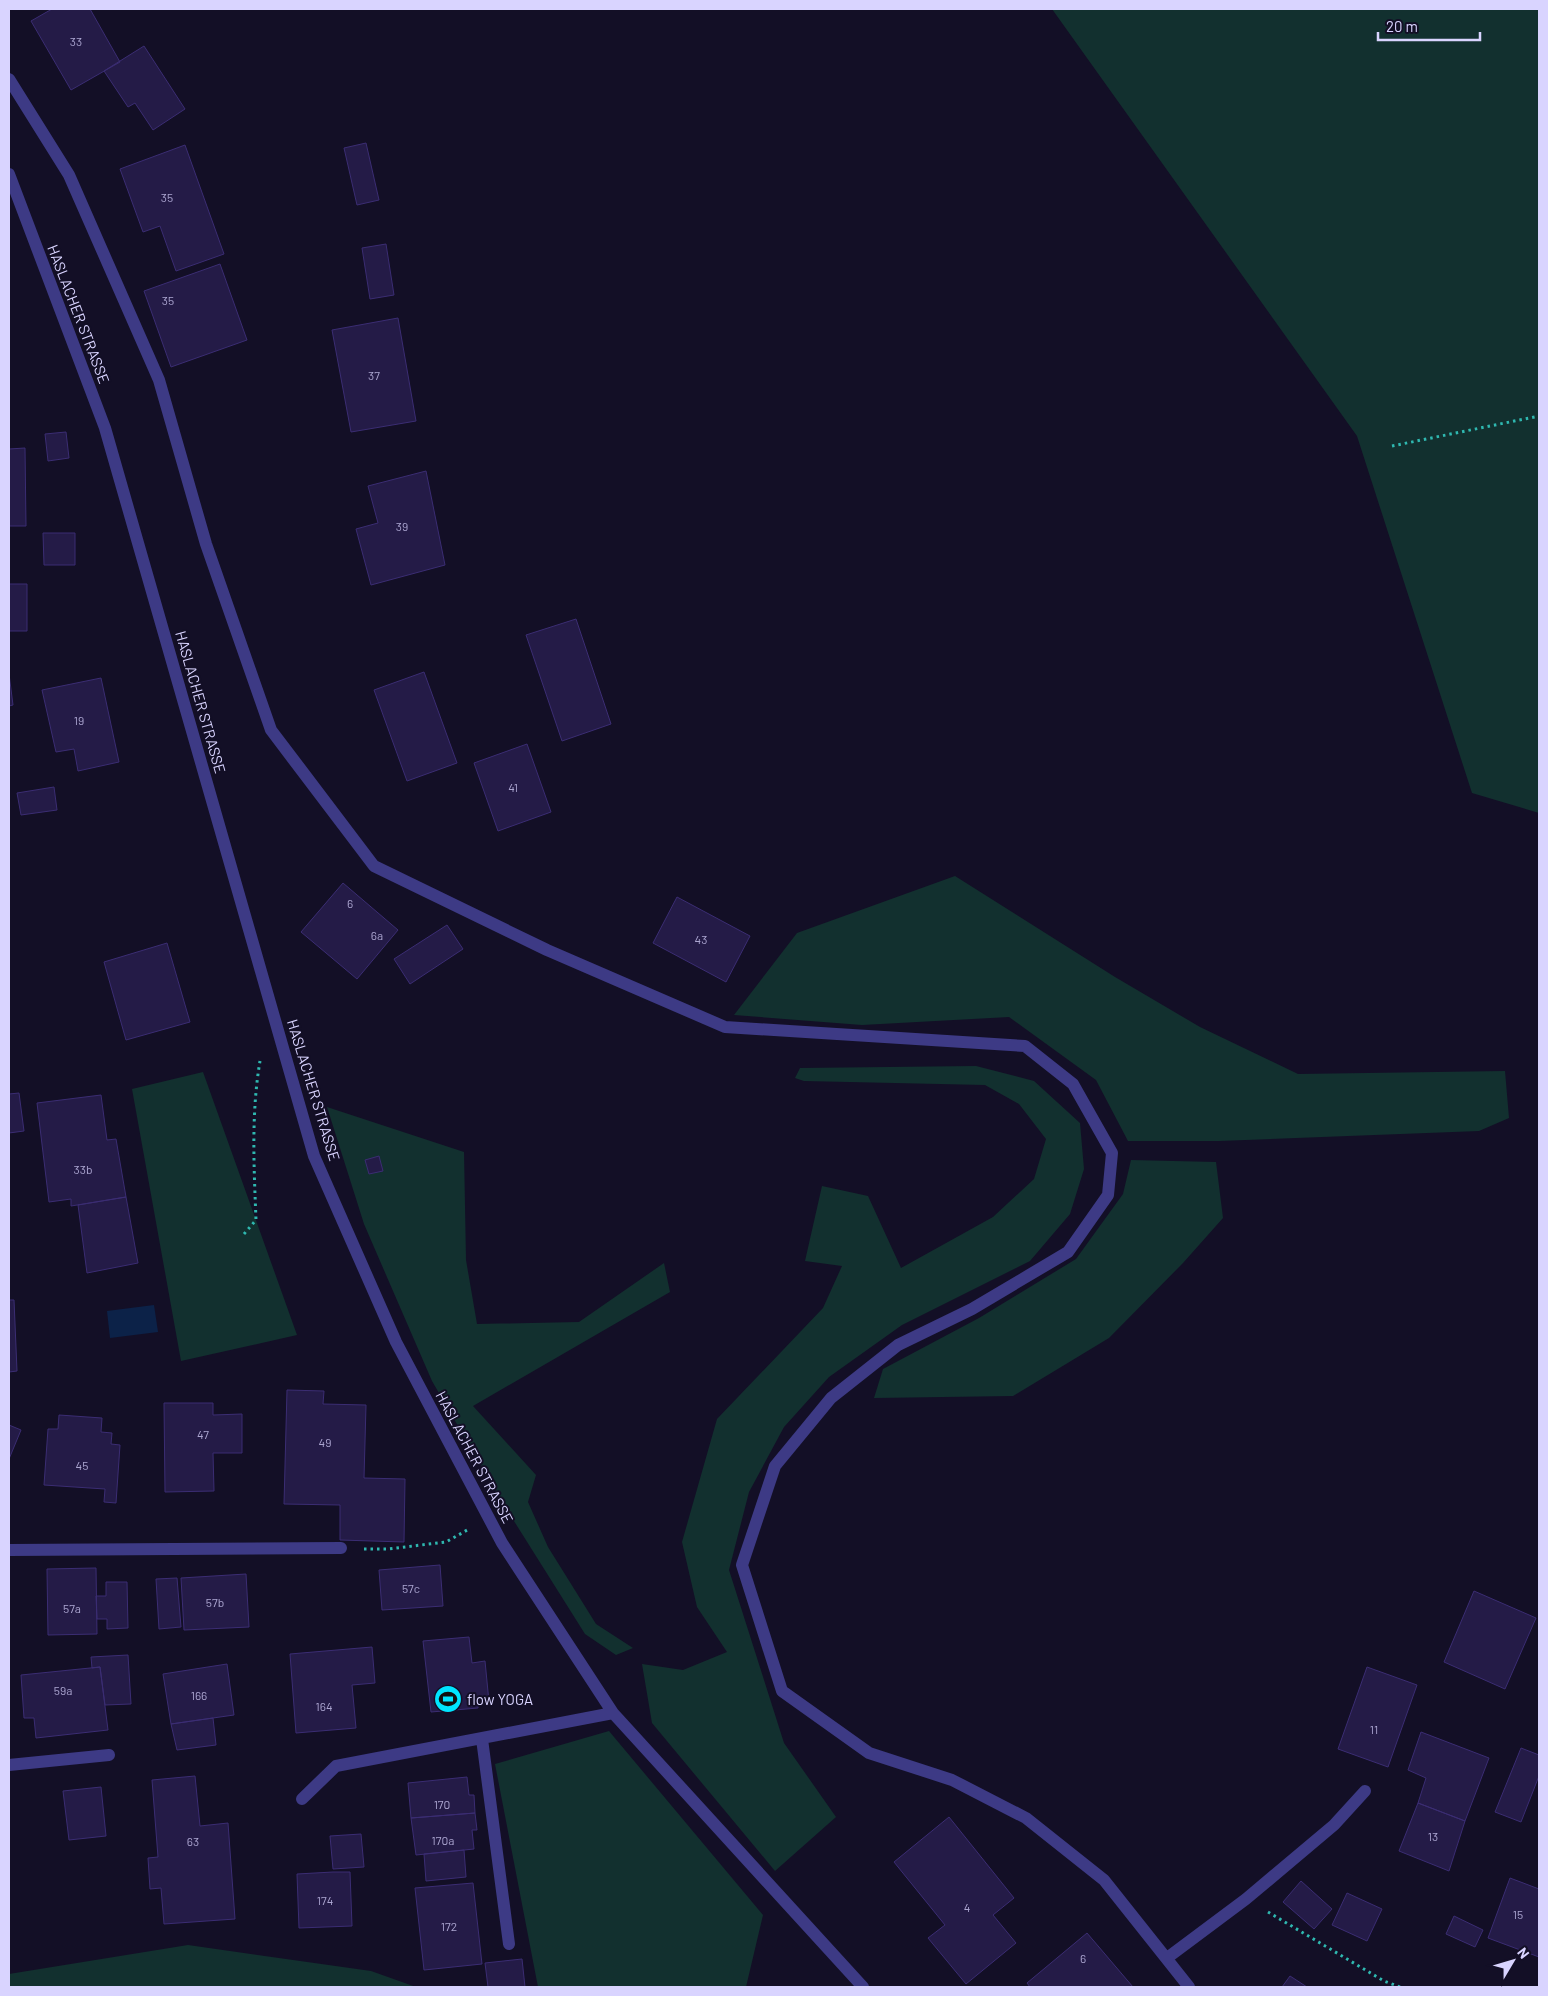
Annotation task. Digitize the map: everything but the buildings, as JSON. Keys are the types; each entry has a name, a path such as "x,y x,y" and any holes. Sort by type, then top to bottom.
{"street":[{"path":"9,79 69,174 158,380 206,544 270,730 374,866 547,950 725,1027 1025,1046 1073,1084 1112,1153 1108,1195 1068,1252 972,1310 898,1344 831,1398 775,1466 742,1566 782,1691 870,1753 952,1780 1026,1818 1104,1880 1189,1987"},
{"name":"HASLACHER STRASSE","path":"9,174 105,428 314,1156 396,1342 502,1544 613,1713 863,1987"},
{"path":"9,1550 341,1548"},
{"path":"302,1799 336,1766 613,1713"},
{"path":"482,1739 509,1944"},
{"path":"9,1765 109,1755"},
{"path":"1167,1958 1246,1899 1334,1826 1365,1791"}],"path":[{"path":"1392,446 1539,416"},
{"path":"244,1234 256,1220 253,1136 256,1084 260,1057"},
{"path":"341,1548 388,1549 446,1542 488,1517"},
{"path":"1246,1899 1384,1981 1400,1987"}],"green space":[{"path":"1052,9 1539,9 1539,813 1472,793 1357,436"},
{"path":"955,876 1115,977 1200,1027 1298,1074 1505,1071 1509,1118 1479,1131 1219,1141 1128,1141 1096,1080 1009,1017 862,1025 734,1015 797,933"},
{"path":"976,1066 1034,1081 1080,1123 1084,1169 1070,1214 1030,1261 902,1325 829,1377 784,1427 749,1492 729,1570 784,1743 836,1817 775,1871 652,1723 642,1664 683,1670 727,1652 697,1607 682,1542 717,1419 823,1308 842,1266 805,1261 822,1186 868,1196 901,1268 993,1217 1034,1179 1046,1139 1019,1104 985,1085 804,1081 795,1078 800,1068"},
{"path":"203,1072 297,1335 181,1361 132,1089"},
{"path":"327,1107 464,1152 466,1260 477,1324 579,1322 664,1263 670,1292 473,1406 536,1475 528,1502 548,1547 596,1624 633,1648 616,1655 585,1634 502,1502 432,1381 364,1224"},
{"path":"1131,1160 1216,1162 1223,1218 1183,1263 1109,1338 1013,1396 874,1398 883,1369 979,1318 1076,1259 1123,1194"},
{"path":"609,1731 763,1915 746,1987 538,1987 495,1764"},
{"path":"188,1945 371,1971 416,1987 9,1987 9,1974"}],"water":[{"path":"154,1305 158,1332 110,1338 107,1311"}],"place":[{"name":"flow YOGA","path":"448,1699"}]}
